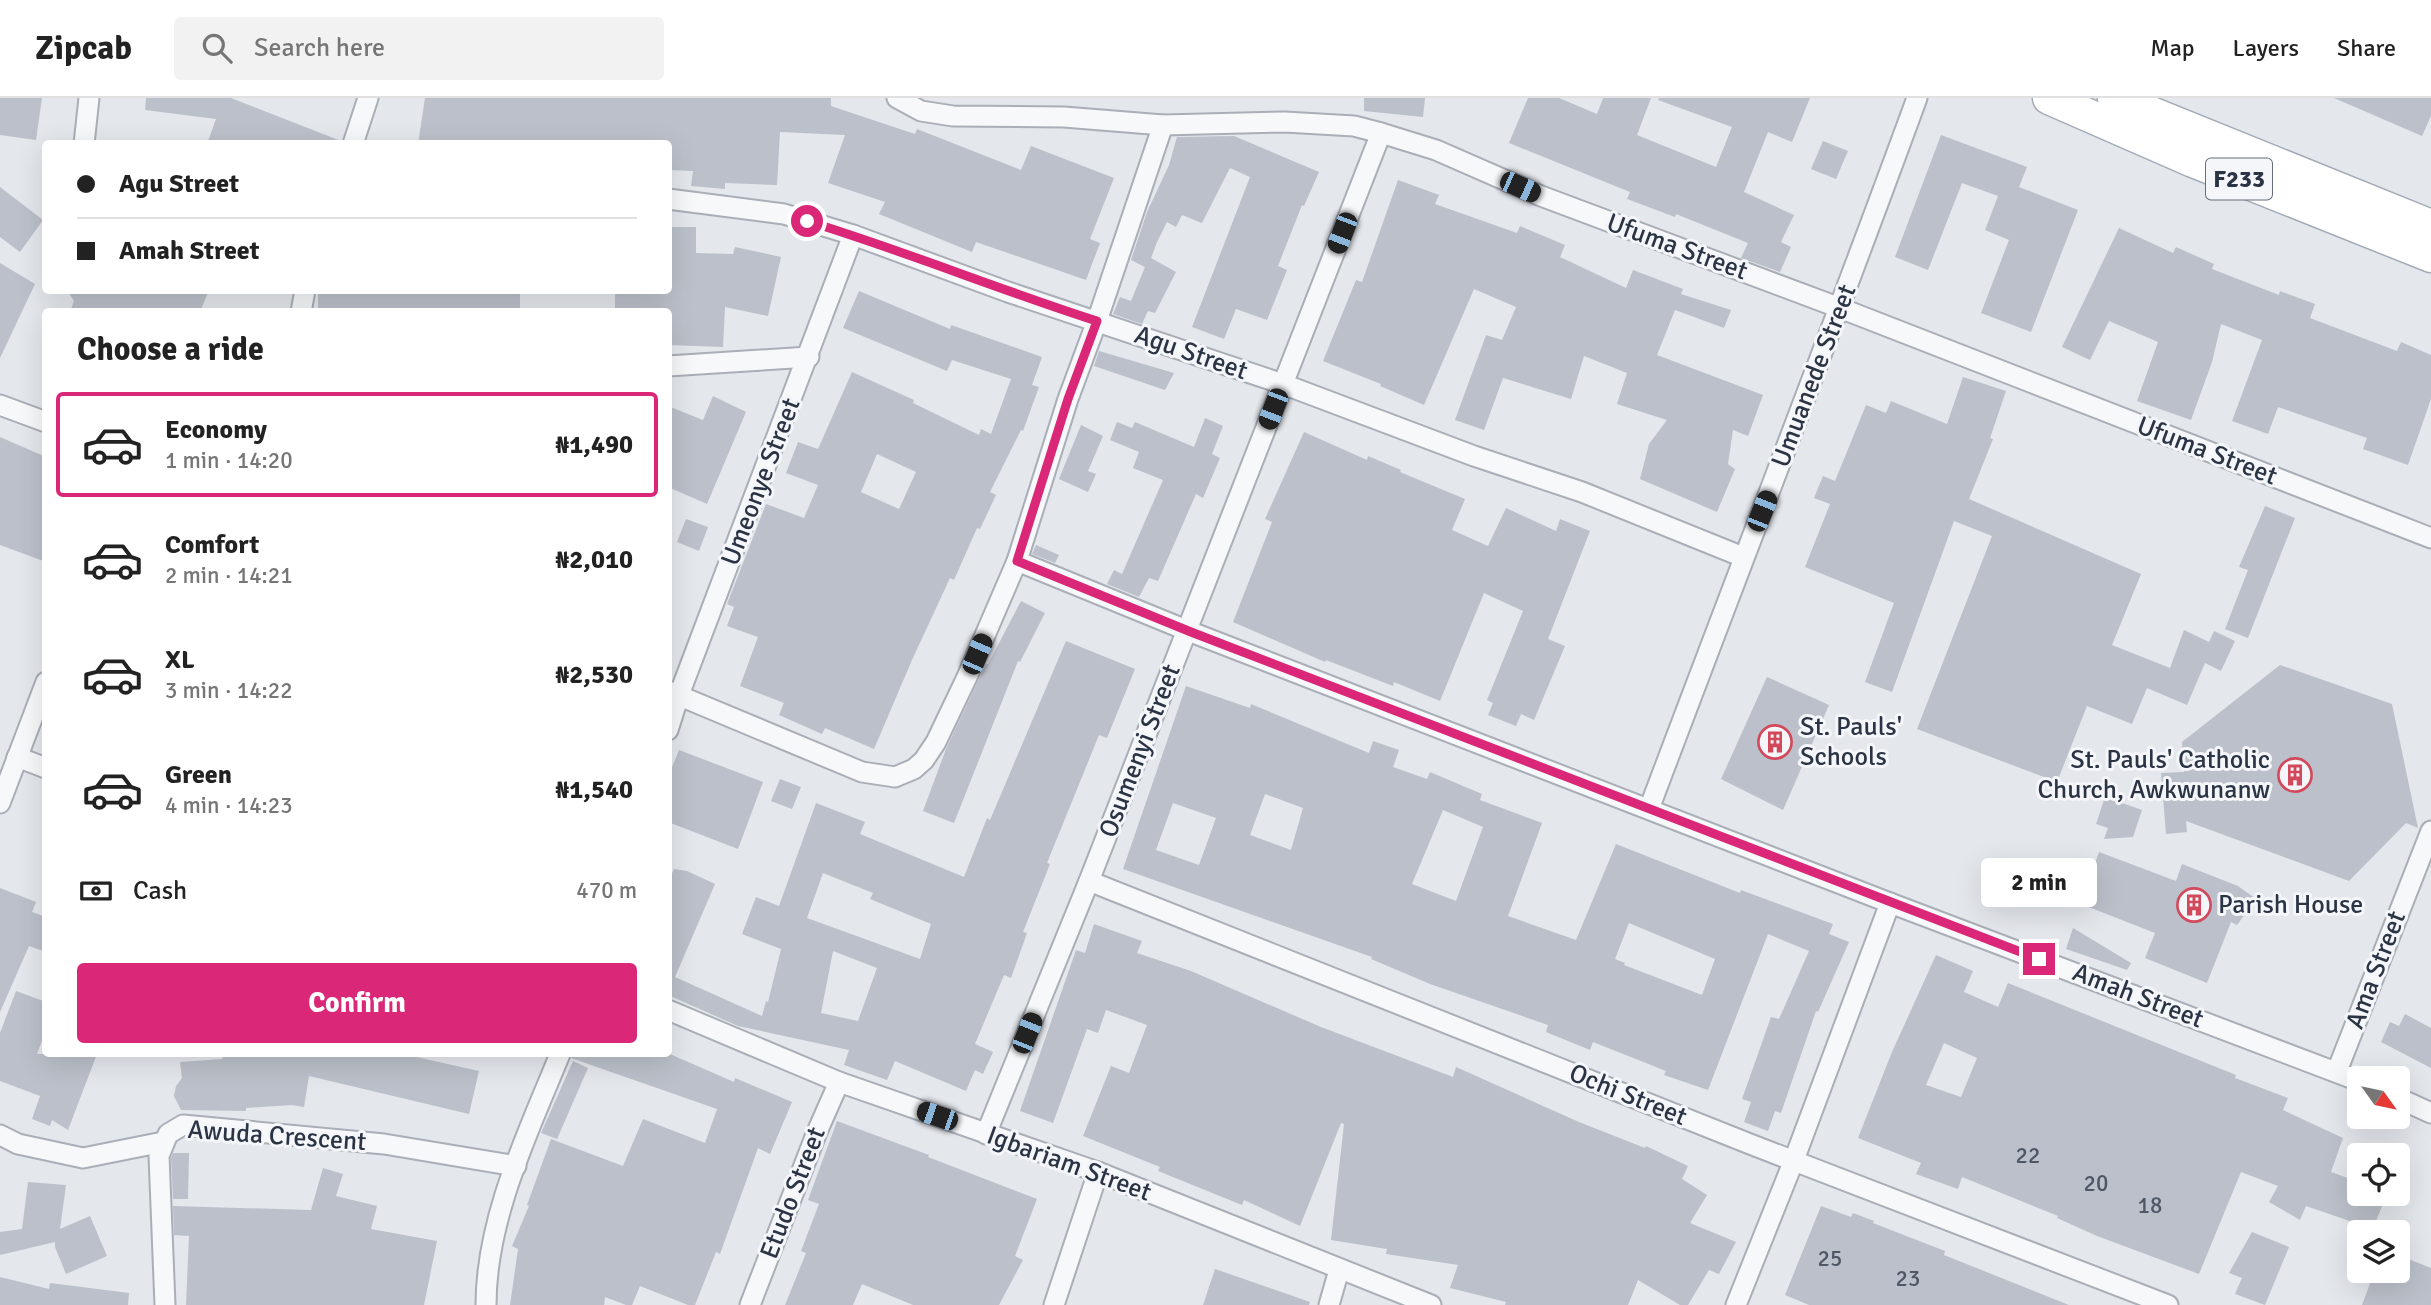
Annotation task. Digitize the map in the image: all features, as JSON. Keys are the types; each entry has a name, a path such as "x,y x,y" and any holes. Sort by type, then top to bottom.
{"main road":[{"name":"F233","path":"2049,98 2193,161 2431,256"},
{"name":"F233","path":"2114,98 2431,226"}],"street":[{"path":"84,140 89,98"},
{"path":"354,140 368,98"},
{"name":"Ufuma Street","path":"897,98 921,111 953,116 1064,117 1163,125 1285,122 1354,126 1381,133 1436,150 1541,196 1840,308 2431,538"},
{"name":"Umuanede Street","path":"1649,809 1917,98"},
{"path":"674,693 862,772 895,777 914,769 924,760 936,742 967,677 1017,561 1068,399 1163,125"},
{"name":"Osumenyi Street","path":"986,1134 1089,881 1381,133"},
{"name":"Agu Street","path":"672,200 784,214 853,235 1008,292 1283,384 1474,456 1582,492 1743,558"},
{"name":"Umeonye Street","path":"674,693 809,357 853,235"},
{"path":"672,366 809,357"},
{"path":"0,405 42,421"},
{"name":"Amah Street","path":"1017,561 1187,631 1890,903 2347,1076"},
{"path":"0,803 42,692"},
{"path":"17,757 42,766"},
{"name":"Ama Street","path":"2337,1071 2431,831"},
{"name":"Ochi Street","path":"1089,881 2168,1305"},
{"path":"1736,1305 1794,1160 1890,903"},
{"name":"Igbariam Street","path":"672,1012 839,1082 1098,1172 1431,1305"},
{"path":"486,1305 486,1285 494,1236 516,1166 560,1057"},
{"name":"Etudo Street","path":"750,1305 839,1082"},
{"path":"2410,1103 2431,1113"},
{"name":"Awuda Crescent","path":"165,1305 159,1156 168,1134 183,1125 384,1144 516,1166"},
{"path":"0,1135 18,1143 83,1158 163,1142"},
{"path":"1054,1305 1098,1172"},
{"path":"1329,1305 1339,1270"}],"building":[{"path":"0,98 42,98 36,140 0,135"},
{"path":"146,98 231,98 338,140 208,140 216,119 145,110"},
{"path":"425,98 831,98 831,106 915,134 917,129 1021,170 1031,146 1114,178 1090,239 1100,243 1086,280 976,242 972,252 879,214 885,202 828,183 845,135 780,132 777,185 725,183 725,189 691,186 693,171 672,170 672,140 419,140"},
{"path":"1364,98 1425,98 1423,117 1364,111"},
{"path":"1528,98 1559,98 1597,114 1603,98 1651,98 1637,135 1716,167 1732,127 1658,100 1659,98 1810,98 1792,142 1768,132 1744,192 1794,215 1781,242 1791,247 1780,272 1741,258 1748,243 1676,214 1675,217 1627,199 1630,192 1509,143"},
{"path":"2334,98 2431,98 2431,116 2422,136"},
{"path":"1941,135 2027,167 2019,187 2078,210 2031,332 1981,313 2009,240 1985,230 1998,196 1962,183 1928,270 1895,257"},
{"path":"1234,136 1319,172 1304,206 1302,205 1278,266 1287,270 1267,320 1236,309 1224,339 1192,327 1250,177 1230,168 1202,223 1182,215 1176,227 1167,222 1151,258 1176,272 1155,313 1148,311 1142,324 1113,314 1120,297 1131,301 1145,267 1131,260 1147,212 1169,165 1177,137"},
{"path":"1823,141 1848,151 1836,179 1811,169"},
{"path":"1398,180 1439,195 1435,204 1517,233 1520,226 1565,245 1560,257 1626,288 1633,270 1683,289 1681,294 1731,310 1724,328 1675,310 1657,355 1763,395 1748,436 1733,430 1728,464 1735,469 1717,512 1640,479 1649,444 1667,420 1617,404 1627,373 1584,356 1571,399 1503,378 1484,430 1455,420 1486,335 1502,340 1516,307 1474,289 1424,405 1323,361 1356,280 1362,282"},
{"path":"0,187 42,221 20,252 0,237"},
{"path":"672,227 696,227 696,253 733,254 735,247 781,257 768,316 725,307 723,347 672,345 672,308 615,308 615,294 672,294"},
{"path":"2119,228 2173,253 2176,247 2214,264 2212,269 2279,295 2280,291 2315,304 2310,318 2397,351 2401,342 2431,355 2431,399 2408,465 2363,449 2367,438 2278,407 2268,434 2232,421 2262,340 2221,324 2212,362 2191,420 2137,401 2158,342 2109,321 2090,360 2062,347"},
{"path":"0,263 35,284 0,358"},
{"path":"859,291 950,329 951,325 1042,357 1032,385 1039,387 1023,431 1021,430 990,492 996,495 980,529 977,528 954,580 950,578 874,749 825,728 822,734 779,715 784,703 740,686 758,637 727,626 734,607 727,604 766,504 804,518 818,485 786,473 798,442 818,449 852,372 914,400 913,403 979,435 981,429 991,434 1011,379 952,360 947,371 843,328","holes":["877,454 916,472 899,509 861,492"]},
{"path":"70,294 207,294 202,308 71,308 74,301"},
{"path":"318,294 520,294 520,308 318,308"},
{"path":"1099,351 1174,373 1165,390 1094,366"},
{"path":"1963,377 2006,391 1990,438 1993,439 1969,499 2141,574 2112,645 2170,668 2184,630 2209,642 2214,631 2235,641 2221,671 2205,663 2187,705 2147,688 2132,724 2087,706 2057,782 1917,729 1992,536 1954,521 1892,692 1865,682 1894,603 1805,567 1830,504 1814,498 1823,476 1835,481 1866,405 1886,413 1891,401 1947,424"},
{"path":"713,396 746,412 707,504 672,489 672,408 703,420"},
{"path":"1205,418 1223,426 1212,454 1220,458 1203,498 1196,494 1158,581 1149,578 1139,597 1107,584 1114,570 1122,574 1163,480 1133,468 1139,452 1110,440 1117,422 1132,428 1135,422 1194,447"},
{"path":"1081,425 1103,436 1088,471 1096,474 1088,492 1059,479"},
{"path":"1304,432 1367,460 1368,456 1465,499 1452,530 1488,546 1506,508 1556,531 1560,519 1590,531 1548,639 1565,646 1534,720 1521,714 1516,726 1488,715 1493,703 1487,700 1523,611 1484,593 1440,701 1394,682 1393,686 1326,660 1325,662 1233,622 1272,522 1265,519"},
{"path":"0,437 42,455 42,561 0,545"},
{"path":"2265,506 2295,518 2248,638 2225,629 2248,570 2239,567"},
{"path":"686,519 708,527 699,551 677,542"},
{"path":"1036,545 1059,555 1055,563 1032,554"},
{"path":"1021,601 1045,613 1020,662 1018,661 954,823 923,811 946,749 986,664"},
{"path":"1066,641 1135,669 1107,738 1099,735 1047,863 1050,864 1023,932 1027,933 1011,978 1004,975 975,1044 993,1052 983,1074 975,1070 966,1091 895,1061 887,1080 844,1065 849,1050 738,1026 672,997 674,869 687,871 715,884 675,977 762,1016 781,949 742,934 756,897 779,906 816,803 865,822 860,834 964,877 987,818 990,820","holes":["823,873 873,893 870,899 931,924 920,959 807,918","833,951 877,968 858,1021 821,1013"]},
{"name":"St. Pauls' Catholic Church, Awkwunanw","path":"2280,665 2392,704 2418,828 2406,823 2349,881 2186,821 2187,832 2166,834 2161,773 2184,772 2182,742"},
{"name":"St. Pauls' Schools","path":"1767,677 1829,705 1783,810 1721,779"},
{"path":"1186,686 1250,708 1251,704 1369,753 1373,741 1399,750 1393,767 1427,779 1430,772 1482,794 1480,800 1542,823 1508,916 1576,940 1616,844 1740,893 1741,890 1833,924 1829,934 1849,942 1818,1012 1816,1011 1781,1113 1775,1111 1768,1131 1744,1122 1751,1102 1742,1099 1771,1017 1779,1019 1809,951 1768,934 1708,1090 1664,1075 1666,1071 1593,1042 1590,1050 1546,1032 1548,1025 1430,984 1371,959 1372,957 1123,869","holes":["1265,794 1303,808 1291,850 1250,835","1173,803 1216,818 1199,865 1156,850","1443,810 1483,827 1456,901 1412,884","1629,923 1715,959 1702,995 1624,965 1625,963 1615,959"]},
{"path":"679,750 763,782 738,849 672,824 672,767"},
{"path":"780,779 801,787 792,809 771,801"},
{"path":"2105,797 2142,810 2133,837 2104,839 2108,828 2096,824"},
{"path":"2099,852 2176,881 2182,864 2238,886 2256,899 2237,925 2231,922 2207,983 2145,958 2155,933 2081,904"},
{"path":"0,888 36,902 32,912 42,916 42,951 29,946 0,1012"},
{"path":"1094,924 1142,941 1137,953 1191,971 1321,1027 1453,1077 1456,1067 1579,1122 1645,1148 1646,1146 1688,1166 1682,1179 1707,1195 1690,1223 1736,1242 1719,1274 1709,1270 1688,1305 1680,1305 1638,1280 1628,1305 1505,1305 1506,1302 1450,1288 1458,1265 1386,1254 1387,1249 1331,1240 1344,1124 1341,1123 1300,1226 1244,1200 1242,1205 1158,1171 1160,1167 1083,1136 1111,1066 1129,1073 1147,1025 1106,1010 1098,1033 1087,1029 1053,1123 1020,1111 1076,950 1085,953"},
{"path":"2073,928 2131,963 2127,970 2066,949"},
{"path":"1936,955 1973,971 1964,992 1998,1007 2008,983 2288,1098 2283,1110 2343,1138 2331,1172 2347,1178 2347,1206 2382,1206 2377,1220 2347,1220 2306,1206 2300,1220 2269,1202 2278,1186 2241,1172 2199,1274 2097,1236 2057,1218 2058,1216 1962,1177 1958,1189 1916,1174 1921,1163 1858,1138 1892,1052","holes":["1944,1043 1977,1058 1961,1097 1926,1085"]},
{"path":"16,991 42,1001 42,1041 37,1054 42,1054 42,1057 96,1057 68,1130 52,1120 50,1126 32,1119 40,1096 0,1081 0,1033"},
{"path":"2405,1014 2431,1028 2431,1068 2381,1042 2390,1022 2399,1026"},
{"path":"672,1055 734,1082 735,1078 792,1102 770,1154 758,1148 720,1254 716,1252 695,1305 688,1305 640,1286 632,1305 605,1297 604,1305 510,1305 518,1249 512,1246 529,1206 527,1205 551,1139 623,1166 643,1119 705,1143 717,1109 571,1058 672,1057"},
{"path":"416,1057 479,1071 469,1114 309,1076 304,1107 292,1105 246,1108 246,1111 181,1110 174,1096 176,1086 182,1078 180,1062 222,1059"},
{"path":"573,1061 588,1068 557,1139 541,1133"},
{"path":"837,1121 1037,1199 1015,1256 1023,1260 999,1305 913,1305 862,1284 853,1305 785,1305 806,1253 801,1251 819,1204 808,1200"},
{"path":"173,1153 189,1153 188,1199 173,1199"},
{"path":"323,1168 343,1174 336,1196 377,1206 371,1229 437,1241 424,1305 186,1305 189,1236 174,1235 173,1206 311,1210"},
{"path":"28,1182 66,1185 60,1229 90,1216 107,1256 66,1274 55,1242 0,1255 0,1232 22,1229"},
{"path":"1821,1206 1851,1217 1853,1213 1874,1221 1873,1223 1945,1251 1944,1255 2069,1305 1809,1305 1785,1295"},
{"path":"2252,1232 2289,1247 2265,1305 2235,1294 2242,1278 2229,1273"},
{"path":"2410,1260 2431,1268 2431,1305 2362,1305 2370,1283 2410,1283"},
{"path":"1215,1269 1310,1302 1309,1305 1203,1305"},
{"path":"0,1277 49,1289 50,1283 129,1293 128,1305 0,1305"}],"place":[{"name":"St. Pauls' Schools","path":"1775,742"},
{"name":"St. Pauls' Catholic Church, Awkwunanw","path":"2295,775"},
{"name":"Parish House","path":"2194,905"}],"route":[{"path":"807,221 1097,321 1068,399 1017,561 1191,632 2039,959"}]}
